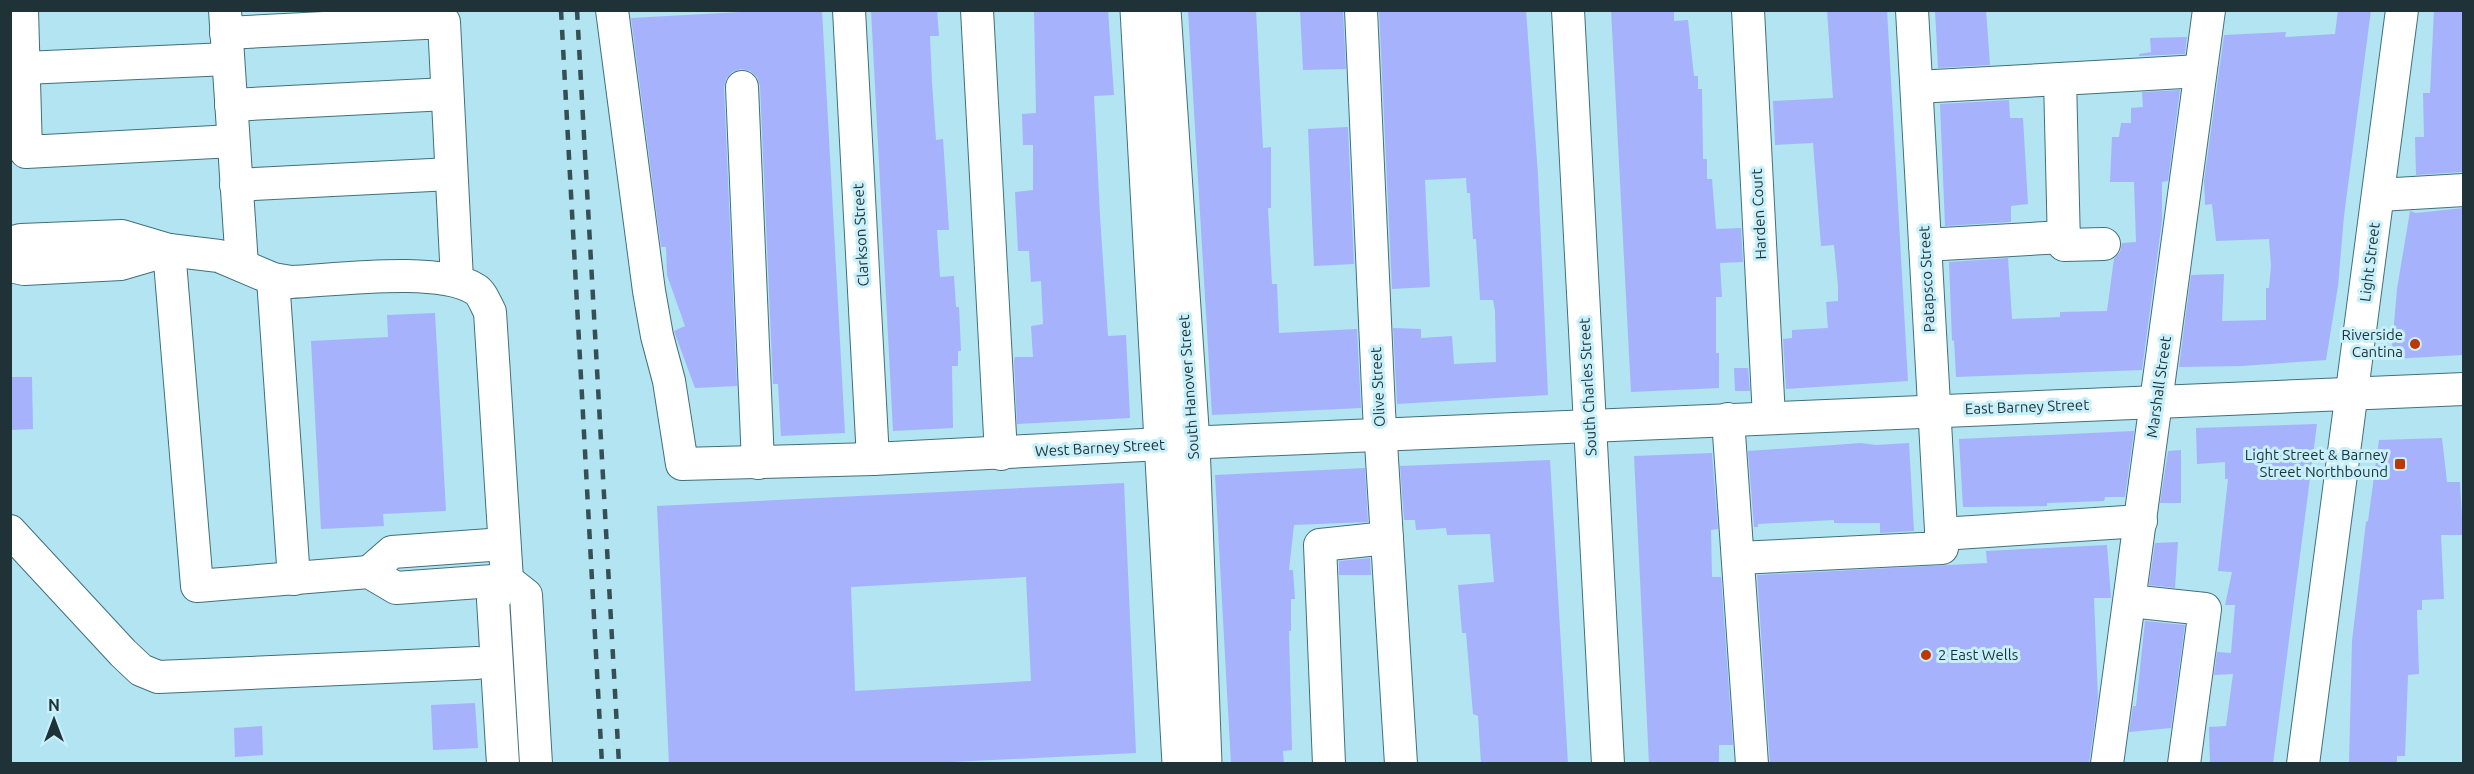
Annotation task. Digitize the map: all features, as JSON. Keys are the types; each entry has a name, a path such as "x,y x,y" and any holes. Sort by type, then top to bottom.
{"main road":[{"name":"South Hanover Street","path":"1137,10 1178,443 1205,764"},
{"name":"South Hanover Street","path":"1164,10 1178,443 1179,764"}],"street":[{"path":"22,10 26,152 233,141"},
{"name":"West Barney Street","path":"612,10 650,291 657,336 669,381 682,464 1001,454 1178,443 1590,425"},
{"name":"Clarkson Street","path":"849,10 873,459"},
{"path":"977,10 1001,454"},
{"name":"Olive Street","path":"1361,10 1381,435 1401,764"},
{"name":"South Charles Street","path":"1568,10 1608,764"},
{"name":"Harden Court","path":"1748,10 1770,418"},
{"name":"Patapsco Street","path":"1912,10 1941,541"},
{"name":"Marshall Street","path":"2107,764 2209,10"},
{"name":"Light Street","path":"2303,764 2402,10"},
{"path":"24,68 226,34 444,22 457,280"},
{"path":"226,34 242,265"},
{"path":"1917,87 2200,71"},
{"path":"2060,79 2064,245 2104,244"},
{"path":"742,87 758,463"},
{"path":"231,105 447,94"},
{"path":"236,185 451,174"},
{"path":"2379,195 2463,190"},
{"path":"10,243 21,240 122,236 169,250 219,256 273,279 291,282 423,276 457,280 478,290 490,312 507,580 493,600 503,764"},
{"path":"1925,245 2063,237"},
{"path":"169,250 197,586 369,572 392,552 504,543"},
{"path":"10,266 24,269 121,264 169,250"},
{"path":"273,279 294,579"},
{"name":"East Barney Street","path":"1590,425 2463,389"},
{"path":"1728,419 1752,764"},
{"path":"1738,558 2141,521"},
{"path":"10,531 123,654 141,670 158,677 477,663"},
{"path":"1329,764 1320,545 1331,542 1387,538"},
{"path":"369,572 396,588 507,580 525,595 536,764"},
{"path":"2130,601 2205,609 2184,764"}],"building":[{"path":"777,10 822,10 845,433 781,436 778,384 773,384 760,86 757,77 750,71 741,69 732,72 726,79 724,88 737,386 695,388 674,331 685,326 667,275 666,247 661,247 631,18"},
{"path":"871,10 937,10 939,36 930,36 932,83 936,140 943,139 949,230 937,230 940,277 954,276 956,307 959,307 961,351 958,351 958,366 952,366 953,428 893,431"},
{"path":"1034,10 1108,10 1114,95 1094,96 1100,216 1108,336 1126,335 1130,418 1017,424 1015,357 1033,357 1031,326 1043,324 1041,281 1031,282 1029,251 1018,251 1015,192 1033,190 1033,145 1023,145 1022,114 1036,113"},
{"path":"1188,10 1256,10 1263,148 1271,147 1271,208 1268,208 1272,284 1277,284 1279,333 1357,329 1361,408 1212,415"},
{"path":"1300,10 1343,10 1346,69 1303,70"},
{"path":"1379,10 1526,10 1538,175 1548,395 1397,404 1393,328 1421,329 1421,338 1452,336 1454,364 1496,362 1495,311 1493,300 1480,300 1476,239 1473,239 1470,193 1467,193 1466,178 1425,180 1430,287 1392,289"},
{"path":"1611,10 1674,10 1674,21 1688,20 1694,76 1698,76 1698,89 1702,89 1703,159 1707,159 1707,179 1712,179 1716,229 1741,228 1743,262 1720,263 1722,297 1716,297 1716,353 1719,353 1719,388 1631,392"},
{"path":"1827,10 1887,10 1908,381 1786,389 1783,339 1792,338 1792,330 1828,328 1826,302 1838,301 1838,286 1834,245 1821,246 1813,143 1775,145 1773,101 1833,98"},
{"path":"1935,10 1986,10 1990,65 1938,68"},
{"path":"2338,10 2371,10 2344,216 2338,286 2326,360 2242,366 2179,367 2191,275 2224,274 2222,321 2266,320 2266,288 2269,288 2271,266 2269,239 2216,241 2212,204 2205,205 2204,181 2224,35 2286,32 2285,37 2335,34"},
{"path":"2434,10 2463,10 2463,172 2416,175 2415,137 2424,137 2423,93 2430,93"},
{"path":"2187,37 2185,54 2139,56 2139,54 2151,52 2150,38"},
{"path":"2180,90 2168,181 2162,182 2162,221 2142,370 1956,377 1954,340 1952,341 1949,262 2008,258 2012,319 2060,317 2060,312 2107,311 2114,259 2120,252 2122,243 2136,242 2134,182 2110,182 2112,137 2119,137 2121,123 2131,123 2131,108 2143,107 2142,92"},
{"path":"2009,100 2010,118 2023,118 2028,204 2011,206 2011,222 1945,226 1940,104"},
{"path":"1348,127 1354,264 1314,266 1308,129"},
{"path":"2463,208 2463,355 2391,359 2397,289 2410,211 2416,213"},
{"path":"435,313 446,511 383,514 384,526 321,529 311,341 388,337 387,315"},
{"path":"1734,368 1748,368 1750,391 1735,391"},
{"path":"10,377 32,377 33,429 10,430"},
{"path":"2317,424 2273,764 2210,764 2209,727 2226,726 2233,674 2214,675 2217,652 2231,653 2235,605 2225,605 2232,572 2218,571 2228,479 2225,479 2225,462 2197,464 2196,428"},
{"path":"2134,431 2125,497 2105,497 2104,501 2047,503 2047,506 1963,507 1959,439"},
{"path":"2442,438 2447,482 2460,482 2463,535 2441,535 2444,599 2422,600 2422,610 2417,610 2419,674 2408,675 2405,756 2397,756 2397,764 2349,764 2352,641 2366,522 2368,521 2379,440"},
{"path":"1861,443 1876,445 1909,443 1914,531 1880,533 1880,523 1834,523 1834,520 1758,524 1758,527 1754,527 1748,451"},
{"path":"2181,450 2181,503 2160,503 2168,451"},
{"path":"1712,453 1718,529 1711,530 1712,577 1721,577 1733,745 1719,745 1719,764 1649,764 1634,456"},
{"path":"1550,460 1568,764 1481,764 1478,716 1473,714 1466,633 1462,633 1458,585 1494,582 1490,534 1447,535 1446,528 1416,530 1415,520 1404,520 1400,466"},
{"path":"1365,468 1368,522 1294,525 1289,570 1293,570 1295,599 1291,599 1291,631 1289,631 1292,750 1283,751 1284,764 1231,764 1215,475"},
{"path":"1124,483 1136,753 912,764 669,764 657,506","holes":["1026,577 1031,681 855,691 851,587"]},
{"path":"2178,542 2175,588 2149,585 2155,543"},
{"name":"2 East Wells","path":"2107,545 2111,598 2094,598 2098,698 2089,764 1770,764 1757,575 1987,563 1986,551"},
{"path":"1370,558 1371,575 1339,575 1339,561"},
{"path":"2145,621 2185,625 2171,728 2129,732 2133,706 2136,706"},
{"path":"475,703 478,748 433,750 431,705"},
{"path":"262,726 263,755 235,757 234,728"}],"railway":[{"path":"561,10 602,764"},
{"path":"577,10 619,764"}],"place":[{"name":"Riverside Cantina","path":"2415,344"},
{"name":"Light Street & Barney Street Northbound","path":"2400,464"},
{"name":"2 East Wells","path":"1926,655"}]}
